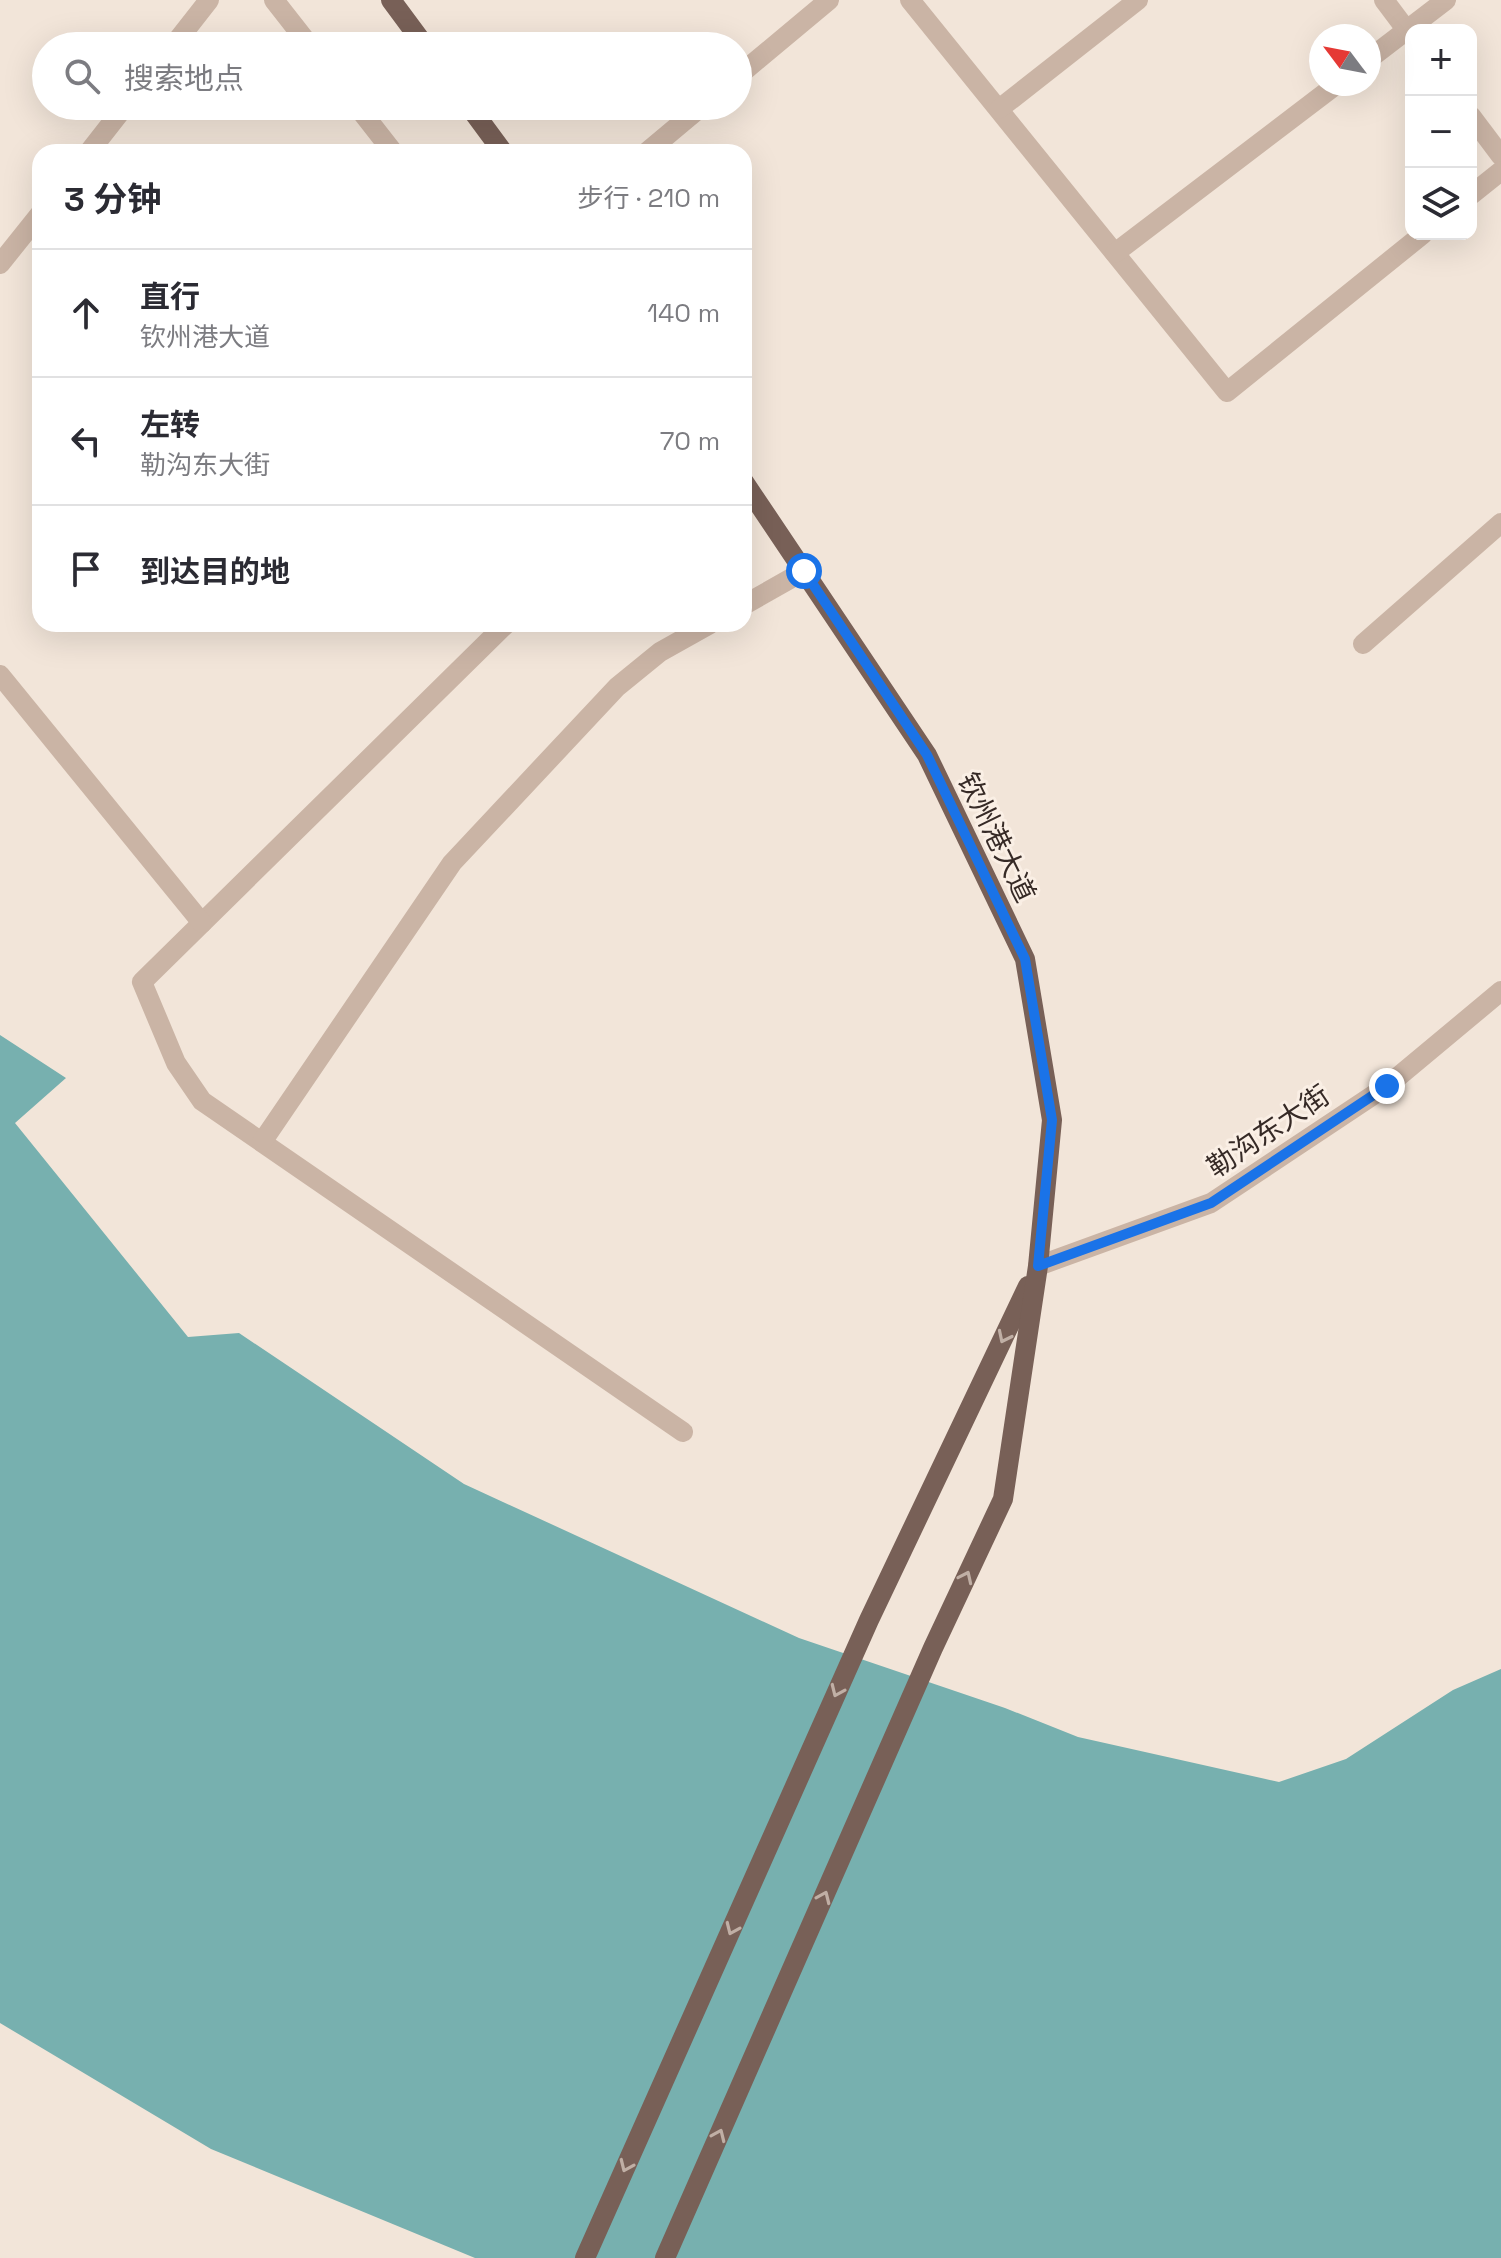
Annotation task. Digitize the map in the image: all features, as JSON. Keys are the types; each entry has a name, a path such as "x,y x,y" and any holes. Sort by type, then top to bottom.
{"main road":[{"path":"391,0 415,32"},
{"path":"479,120 497,144"},
{"name":"钦州港大道","path":"665,2258 933,1648 1003,1499 1038,1266 1052,1120 1025,959 927,755 752,494"},
{"path":"585,2258 869,1620 1038,1266"}],"street":[{"path":"184,32 209,0"},
{"path":"274,0 299,32"},
{"path":"752,64 829,0"},
{"path":"910,0 1227,392 1416,240"},
{"path":"999,109 1138,0"},
{"path":"1384,0 1405,28"},
{"path":"1419,24 1446,0"},
{"path":"1381,51 1405,36"},
{"path":"1115,253 1321,96"},
{"path":"95,144 114,120"},
{"path":"368,120 387,144"},
{"path":"657,144 685,120"},
{"path":"1477,124 1501,156"},
{"path":"1477,190 1501,171"},
{"path":"0,264 32,224"},
{"path":"1363,644 1501,523"},
{"path":"752,600 804,571"},
{"path":"498,632 142,982 176,1063 202,1101 683,1432"},
{"path":"262,1142 452,863 617,687 660,652 696,632"},
{"path":"0,675 202,923"},
{"name":"勒沟东大街","path":"1038,1266 1211,1203 1387,1086 1501,991"}],"water":[{"path":"0,1035 66,1078 15,1123 188,1337 239,1333 464,1484 799,1638 1005,1708 1078,1737 1279,1782 1346,1759 1453,1690 1501,1669 1501,2258 475,2258 211,2149 0,2023"}],"route":[{"path":"804,571 927,755 1025,959 1052,1120 1038,1266 1211,1203 1387,1086"}]}
